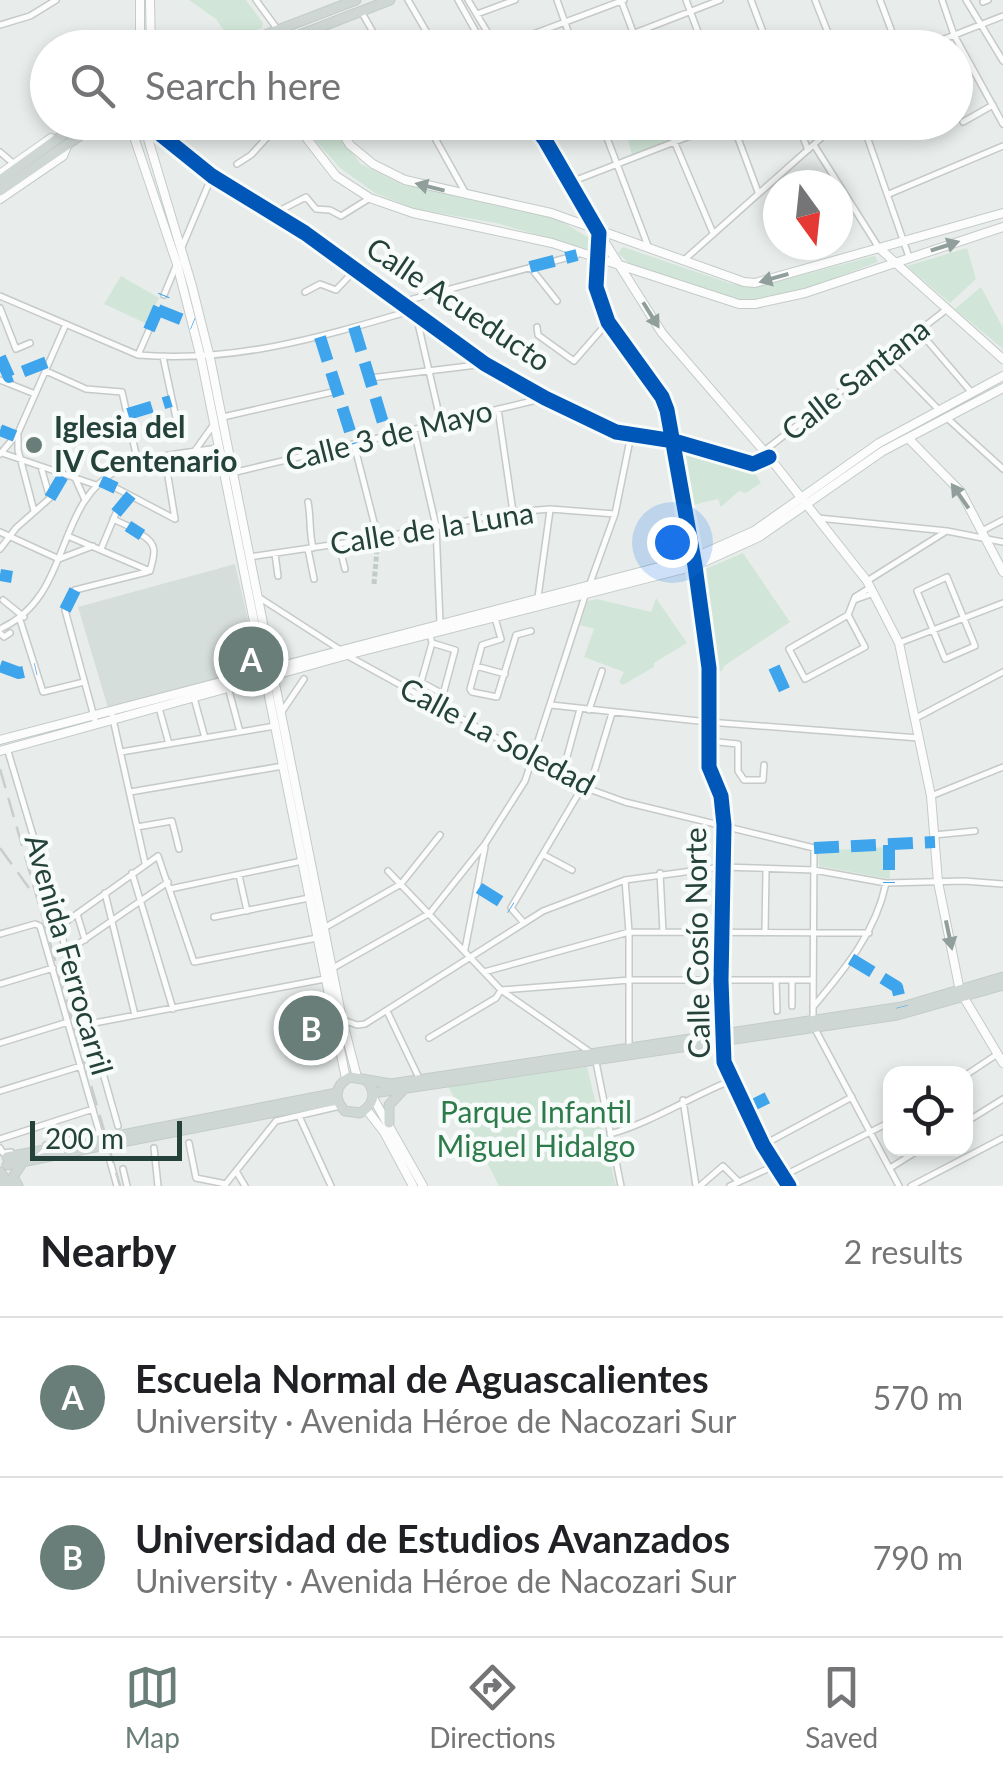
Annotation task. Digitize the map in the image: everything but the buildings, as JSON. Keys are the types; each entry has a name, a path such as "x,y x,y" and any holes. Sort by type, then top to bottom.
{"main road":[{"path":"140,0 140,30"},
{"path":"150,0 151,30"},
{"path":"278,30 332,4 356,0"},
{"path":"315,29 390,0"},
{"path":"0,177 48,140"},
{"path":"136,140 205,358"},
{"path":"149,140 180,251 232,473 257,596 275,726 325,979 351,1078"},
{"path":"308,140 336,176 370,198 413,213 552,243 718,298 755,304 805,293 1003,227"},
{"path":"347,140 373,164 405,180 552,213 722,276 755,283 1003,214"},
{"path":"0,177 65,141"},
{"path":"0,192 65,141"},
{"path":"0,199 63,156 65,141"},
{"path":"578,224 588,212"},
{"path":"599,232 662,333 804,500 870,587 899,643 931,796 938,882 961,995 1000,1058"},
{"path":"879,248 1003,360"},
{"path":"4,750 157,702 268,673 431,639 694,562 754,531 939,410 1003,376"},
{"path":"905,435 1003,388"},
{"path":"218,421 219,448 268,673 281,713 342,1020 351,1078 338,1100"},
{"path":"905,435 961,492 1003,572"},
{"path":"268,673 338,649 440,622 694,562"},
{"path":"2,740 95,720"},
{"path":"961,995 1003,976"},
{"path":"351,1078 390,1084 593,1057 814,1025 1003,985"},
{"path":"373,1096 593,1057 629,1047 724,1038"},
{"path":"368,1082 423,1186"},
{"path":"389,1123 389,1105 406,1089"},
{"path":"338,1100 353,1114 366,1110 373,1096"},
{"path":"117,1135 338,1100"},
{"path":"366,1110 384,1132 413,1186"},
{"path":"5,1165 99,1140"},
{"path":"5,1165 99,1140"},
{"path":"18,1186 13,1177 24,1162"},
{"path":"5,1165 10,1186"}],"street":[{"path":"0,25 14,24 54,0"},
{"path":"256,0 278,30"},
{"path":"408,0 426,30"},
{"path":"458,0 475,30"},
{"path":"468,0 486,30"},
{"path":"477,14 515,0"},
{"path":"556,0 567,30"},
{"path":"542,30 622,0 633,30"},
{"path":"686,0 697,30"},
{"path":"642,30 720,0"},
{"path":"751,0 762,30"},
{"path":"815,0 827,30"},
{"path":"880,0 891,30"},
{"path":"942,0 952,30"},
{"path":"966,0 1003,60"},
{"path":"360,12 371,30"},
{"path":"967,30 1003,16"},
{"path":"973,69 1003,124"},
{"path":"973,116 993,105"},
{"name":"Calle Acueducto","path":"167,140 212,176 274,213 485,364 545,398 631,436 674,441 752,464 766,454"},
{"path":"237,164 265,140"},
{"path":"436,140 466,194"},
{"path":"537,327 538,335 574,362 608,322 596,287 599,232 545,140"},
{"path":"607,140 649,249"},
{"path":"571,182 680,140"},
{"path":"736,140 758,192"},
{"path":"806,140 879,248"},
{"path":"683,262 818,140"},
{"path":"868,140 909,257"},
{"path":"674,142 713,233"},
{"path":"888,194 1003,146"},
{"path":"0,152 14,164"},
{"path":"180,251 212,176"},
{"path":"274,213 306,197 316,210 330,210 341,216 370,198"},
{"path":"398,303 577,256"},
{"path":"164,295 177,264"},
{"path":"530,267 557,301"},
{"path":"305,292 320,284 336,290 355,270"},
{"path":"0,296 138,355 162,357 205,358 320,337 413,314 441,423"},
{"path":"0,308 16,348 30,343"},
{"name":"Calle Santana","path":"766,454 885,355 947,310"},
{"name":"Calle Cosío Norte","path":"608,322 662,397 674,441 710,680 709,766 721,796 724,825 724,1062 762,1145 789,1186"},
{"path":"66,324 16,434 1,453 96,485"},
{"path":"138,355 149,330"},
{"path":"919,332 972,393"},
{"path":"885,355 939,410"},
{"path":"162,357 178,427"},
{"path":"370,378 485,364"},
{"path":"46,372 86,389 122,392 138,463"},
{"path":"0,380 35,394"},
{"path":"194,452 218,421 337,391"},
{"name":"Calle 3 de Mayo","path":"232,473 545,398"},
{"path":"498,410 513,512"},
{"path":"947,418 1003,469"},
{"path":"0,430 16,434"},
{"path":"414,430 436,526 440,622"},
{"path":"16,434 34,511"},
{"path":"332,968 430,913 485,844 525,781 616,514 631,436"},
{"path":"354,444 378,538"},
{"path":"10,633 7,636 0,631 22,618 47,587 85,500 96,485 120,469 138,463 219,448"},
{"path":"116,488 175,519 165,458"},
{"path":"0,549 50,498 41,467"},
{"path":"74,478 85,500"},
{"path":"308,502 314,579"},
{"path":"538,597 550,509"},
{"name":"Calle de la Luna","path":"249,557 513,512 550,509 616,514"},
{"path":"0,532 59,558 97,548 114,516 128,526"},
{"path":"818,518 984,534 1003,542"},
{"path":"984,534 1003,520"},
{"path":"848,615 865,647 805,678 789,649 848,615 854,600 947,531"},
{"path":"142,535 155,548 150,571"},
{"path":"68,536 150,571"},
{"path":"339,544 344,569"},
{"path":"275,554 278,576"},
{"path":"75,590 150,571"},
{"path":"945,577 975,646 943,658 932,632 917,591 945,577"},
{"name":"Calle La Soledad","path":"257,596 347,655 586,788 625,802 814,848 814,870"},
{"path":"2,600 22,618 42,692 84,682"},
{"path":"899,643 1003,603"},
{"path":"66,610 95,720"},
{"path":"495,618 500,639"},
{"path":"514,642 500,639 482,645 472,692 497,697 516,636 531,632"},
{"path":"431,639 456,653 441,693 421,682 431,639"},
{"path":"476,666 505,674"},
{"path":"589,710 602,671"},
{"path":"916,718 1003,672"},
{"path":"281,713 304,679"},
{"path":"227,684 240,732"},
{"path":"193,693 205,738"},
{"path":"157,702 168,744"},
{"path":"551,705 612,714 919,738"},
{"path":"562,776 580,708"},
{"path":"524,923 511,908 586,788 612,714"},
{"path":"112,715 145,863"},
{"name":"Avenida Ferrocarril","path":"0,726 4,750 60,926 81,1020 89,1024 117,1135"},
{"path":"121,752 275,726"},
{"path":"708,741 738,744 738,772 744,780 763,780 764,765"},
{"path":"130,792 283,766"},
{"path":"931,796 1003,767"},
{"path":"138,828 172,821 179,849"},
{"path":"934,834 975,830"},
{"path":"324,928 402,884 440,835"},
{"path":"467,953 486,858 485,844"},
{"path":"544,855 572,870"},
{"path":"60,926 158,856 194,962 317,938"},
{"path":"65,953 169,886 302,861"},
{"path":"342,1020 362,1026 467,953 543,911 625,880 722,867 814,870 886,883 1003,884"},
{"path":"764,933 766,869"},
{"path":"814,870 814,1025 899,1186"},
{"path":"388,871 501,990 593,1057 621,1186"},
{"path":"132,873 173,1009"},
{"path":"660,873 663,932"},
{"path":"239,874 247,911"},
{"path":"625,880 630,932 629,1047"},
{"path":"813,1007 869,933 882,905 886,883"},
{"path":"105,893 135,1015"},
{"path":"214,917 309,898"},
{"path":"77,914 85,940"},
{"path":"0,934 38,924 82,1066 99,1140 7,1153 0,1148"},
{"path":"484,972 630,932 869,933"},
{"path":"0,984 54,968"},
{"path":"89,1024 325,979"},
{"path":"501,990 630,980 812,980"},
{"path":"776,980 776,1011"},
{"path":"792,980 792,1006"},
{"path":"430,1038 496,998 501,990"},
{"path":"387,1011 419,1078"},
{"path":"0,1043 68,1022"},
{"path":"973,1072 1000,1058"},
{"path":"0,1091 82,1066"},
{"path":"610,1134 634,1128 683,1100 730,1081"},
{"path":"762,1145 852,1097"},
{"path":"973,1118 1003,1099"},
{"path":"189,1143 196,1178 225,1185 276,1121 338,1100"},
{"path":"683,1100 698,1186 723,1166 739,1182"},
{"path":"0,1139 93,1109"},
{"path":"299,1115 331,1186"},
{"path":"783,1176 883,1126"},
{"path":"911,1186 1003,1138"},
{"path":"154,1148 158,1186"},
{"path":"890,1168 909,1156"},
{"path":"110,1161 117,1186"},
{"path":"730,1186 774,1166"},
{"path":"123,1169 127,1186"},
{"path":"236,1171 245,1186"}],"shaded area":[{"path":"235,564 259,667 108,708 78,607"}],"green space":[{"path":"189,0 246,0 263,23 256,30 224,30 216,19"},
{"path":"315,140 342,140 361,164 403,185 535,211 556,218 594,241 591,250 496,223 415,209 375,193 340,168"},
{"path":"628,140 670,140 632,155"},
{"path":"623,247 732,284 756,287 870,257 875,256 878,262 799,291 754,301 717,295 634,268 618,253"},
{"path":"967,248 976,279 950,303 907,266"},
{"path":"121,276 159,298 147,324 104,304"},
{"path":"981,287 1003,328 1003,349 955,309"},
{"path":"679,447 751,467 761,483 746,493 739,491 721,507 718,499 689,506"},
{"path":"743,553 790,622 722,671 716,671 701,571"},
{"path":"656,598 687,643 623,685 619,682 624,672 584,657 594,629 580,625 588,601 597,599 651,612"},
{"path":"889,847 890,879 819,866 818,851"},
{"name":"Parque Infantil Miguel Hidalgo","path":"587,1067 616,1186 499,1186 448,1086"}],"tunnel":[{"path":"374,584 378,538"},
{"path":"98,1140 117,1136"}],"railway":[{"path":"0,769 120,1186"},
{"path":"0,848 29,888"}],"marked path":[{"path":"530,267 577,255"},
{"path":"149,330 164,295"},
{"path":"158,310 193,324"},
{"path":"354,327 387,436"},
{"path":"320,337 354,444"},
{"path":"0,357 9,377 50,361"},
{"path":"128,414 171,401"},
{"path":"0,430 15,436"},
{"path":"50,498 64,474"},
{"path":"101,481 116,488"},
{"path":"116,513 131,495"},
{"path":"128,526 142,535"},
{"path":"0,575 12,577"},
{"path":"65,610 75,590"},
{"path":"0,666 19,673 36,669"},
{"path":"774,667 785,691"},
{"path":"814,848 935,842"},
{"path":"889,845 889,883"},
{"path":"479,888 511,908"},
{"path":"851,959 897,987 902,1007"},
{"path":"745,1109 775,1094"}],"cycle path":[{"path":"167,140 212,176 305,233 485,364 545,398 616,432 674,441 753,464 769,457"},
{"path":"545,140 599,233 596,287 608,322 662,397 667,410 709,668 709,767 721,796 724,825 724,1062 763,1145 789,1186"}],"place":[{"name":"Iglesia del IV Centenario","path":"34,445"},
{"name":"Escuela Normal de Aguascalientes","path":"251,659"},
{"name":"Universidad de Estudios Avanzados","path":"311,1028"}]}
